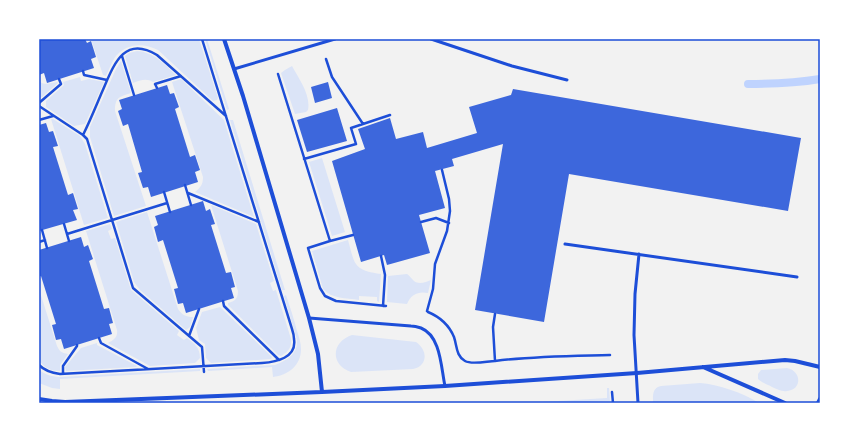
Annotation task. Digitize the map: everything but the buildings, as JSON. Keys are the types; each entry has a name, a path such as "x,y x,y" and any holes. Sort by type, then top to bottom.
{"street":[{"path":"224,39 309,318 318,354 322,392"},
{"path":"39,399 65,402 445,386 637,373 785,360 795,360 820,367"},
{"path":"703,367 785,403"},
{"path":"818,403 820,398"}],"lane":[{"path":"234,69 335,39"},
{"path":"430,39 512,66 567,80"},
{"path":"565,244 798,277"},
{"path":"638,403 634,335 635,294 639,254"},
{"path":"309,318 421,328 429,334 438,347 445,386"}],"path":[{"path":"39,365 46,371 63,374 262,363 279,360 286,357 293,350 294,339 202,39"},
{"path":"84,135 117,60 121,55 137,48 150,50 157,55 226,116"},
{"path":"121,55 134,96"},
{"path":"83,71 84,75 107,80"},
{"path":"278,74 330,241"},
{"path":"157,88 155,84 182,76"},
{"path":"332,77 363,124"},
{"path":"39,103 61,84 60,79"},
{"path":"281,100 285,99"},
{"path":"39,106 84,135 86,138 133,288 202,347 204,372"},
{"path":"39,120 54,115"},
{"path":"226,116 232,115"},
{"path":"304,159 356,144 351,128 390,115"},
{"path":"427,311 433,289 437,255 449,223 449,199 442,170"},
{"path":"185,186 191,205"},
{"path":"164,192 170,212"},
{"path":"188,193 259,222"},
{"path":"67,234 167,203"},
{"path":"421,222 436,218 449,223"},
{"path":"64,224 69,241"},
{"path":"42,230 47,248"},
{"path":"353,235 308,248 322,293 336,301 390,306"},
{"path":"39,242 45,240"},
{"path":"381,256 384,275 382,306"},
{"path":"223,301 224,306 279,360"},
{"path":"189,336 199,309"},
{"path":"423,310 436,315 443,320 454,337 458,355 462,360 470,363 610,355"},
{"path":"495,314 492,328 495,361"},
{"path":"99,338 101,343 149,369"},
{"path":"63,374 63,366 77,345"},
{"path":"459,363 462,360"},
{"path":"612,387 613,403"}],"shaded area":[{"path":"91,39 199,39 218,98 217,100 213,101 158,50 147,46 141,45 131,47 121,52 116,56 106,76 103,75"},
{"path":"205,39 207,39 229,109 227,110"},
{"path":"137,51 154,56 176,75 153,82 143,80 133,83 125,56 129,53"},
{"path":"121,61 131,93 118,98 115,111 146,206 114,216 90,137 90,127"},
{"path":"292,66 304,87 308,99 308,110 306,112 295,114 281,73"},
{"path":"80,77 81,81 89,79 104,82 85,124 74,126 46,107 46,101 64,85 63,82"},
{"path":"181,79 224,120 254,217 195,192 201,186 203,177 172,82"},
{"path":"39,81 45,84 58,83 42,97 39,97"},
{"path":"51,119 80,136 85,144 108,218 84,225"},
{"path":"230,120 233,120 285,290 282,290"},
{"path":"322,158 345,232 332,236 309,162"},
{"path":"211,205 256,224 274,281 270,283 273,291 276,290 291,339 289,349 281,356 278,355 228,305 228,303 237,298 238,291"},
{"path":"147,212 178,309 184,315 193,317 190,327 186,330 140,290 134,282 116,222"},
{"path":"110,224 112,229 108,231 111,239 115,238 131,290 179,331 177,335 184,340 187,338 195,344 200,358 195,363 150,366 108,343 115,338 117,335 117,330 86,231"},
{"path":"348,240 354,261 357,265 365,271 381,274 379,302 377,301 377,297 359,296 359,300 340,298 331,295 323,289 312,251"},
{"path":"407,274 418,283 431,280 428,293 421,292 416,294 407,304 387,302 388,276"},
{"path":"39,289 57,346 61,352 68,354 60,365 60,371 48,368 39,360"},
{"path":"286,295 301,347 299,360 293,369 279,376 273,377 272,367 208,371 207,369 275,365 291,356 296,349 297,340 284,296"},
{"path":"220,307 272,357 271,359 211,363 206,358 205,344 199,340 196,328 202,312"},
{"path":"352,335 416,342 423,349 425,357 424,361 421,365 413,369 351,372 344,369 339,364 336,354 340,343 345,338"},
{"path":"97,343 97,345 137,366 66,371 65,367 81,348"},
{"path":"787,368 792,370 798,376 798,384 792,390 780,390 758,379 758,374 761,370"},
{"path":"200,369 200,371 60,379 60,389 52,388 39,383 39,370 55,377 61,377"},
{"path":"700,383 715,385 730,390 759,403 653,403 654,392 658,387"},
{"path":"607,388 609,388 610,401 526,403 607,398"}],"waterway":[{"path":"748,84 784,83 820,79"}]}
